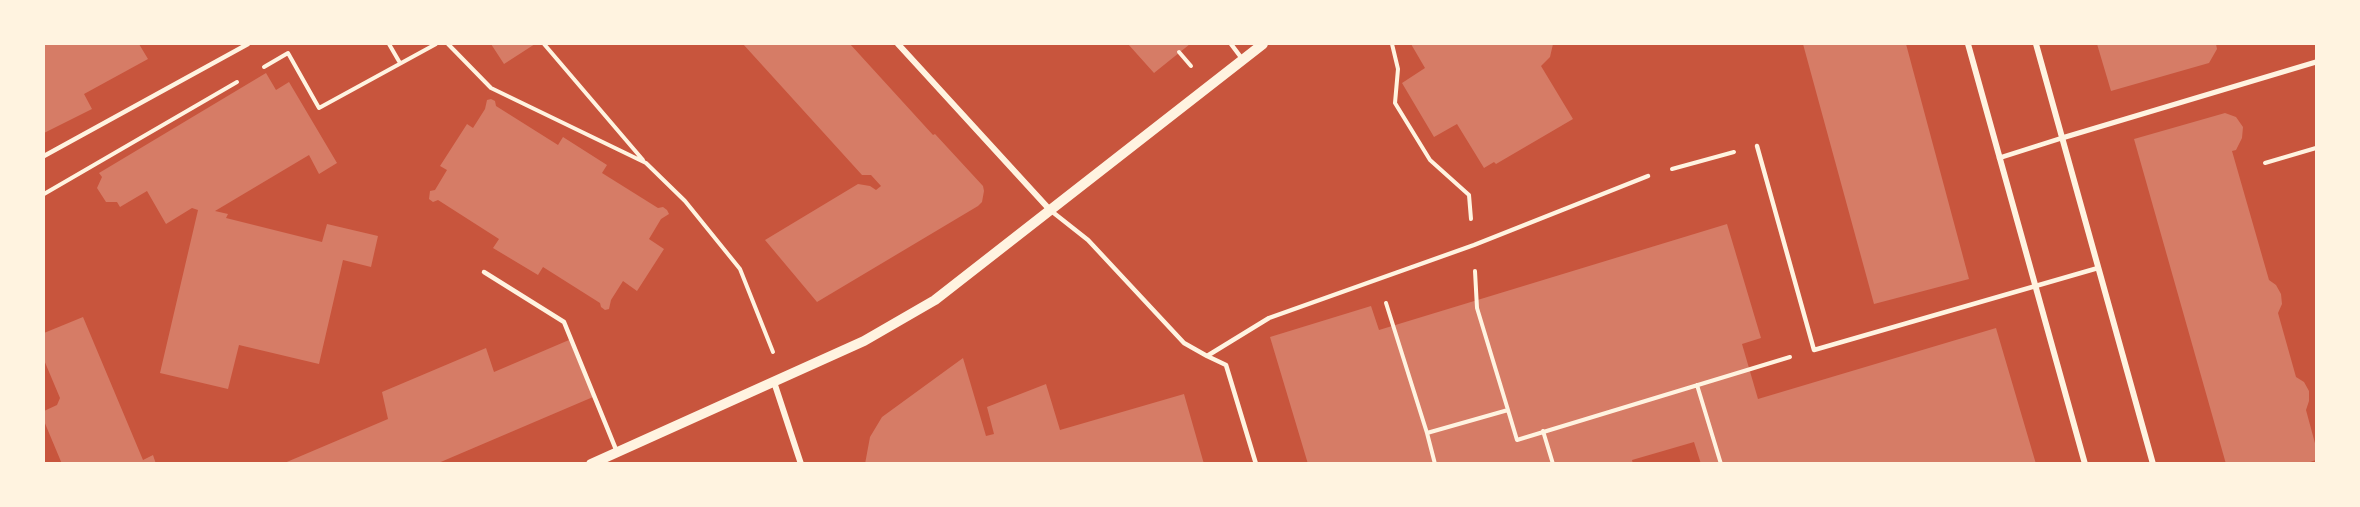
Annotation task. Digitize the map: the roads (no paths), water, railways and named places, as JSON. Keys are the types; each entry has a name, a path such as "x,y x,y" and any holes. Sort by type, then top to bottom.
{"street":[{"path":"898,44 1050,210"},
{"path":"591,464 864,341 936,300 1263,44"},
{"path":"1968,44 2085,464"},
{"path":"2036,44 2153,464"},
{"path":"2062,138 2316,62"},
{"path":"779,380 801,464"}],"lane":[{"path":"44,156 248,44"},
{"path":"1232,44 1243,60"},
{"path":"1999,158 2062,138"},
{"path":"1757,146 1814,350 2098,268"},
{"path":"1207,356 1269,318 1474,245 1648,176"},
{"path":"1050,210 1088,240 1184,343 1226,364 1256,464"},
{"path":"484,273 564,322 617,452"}]}
